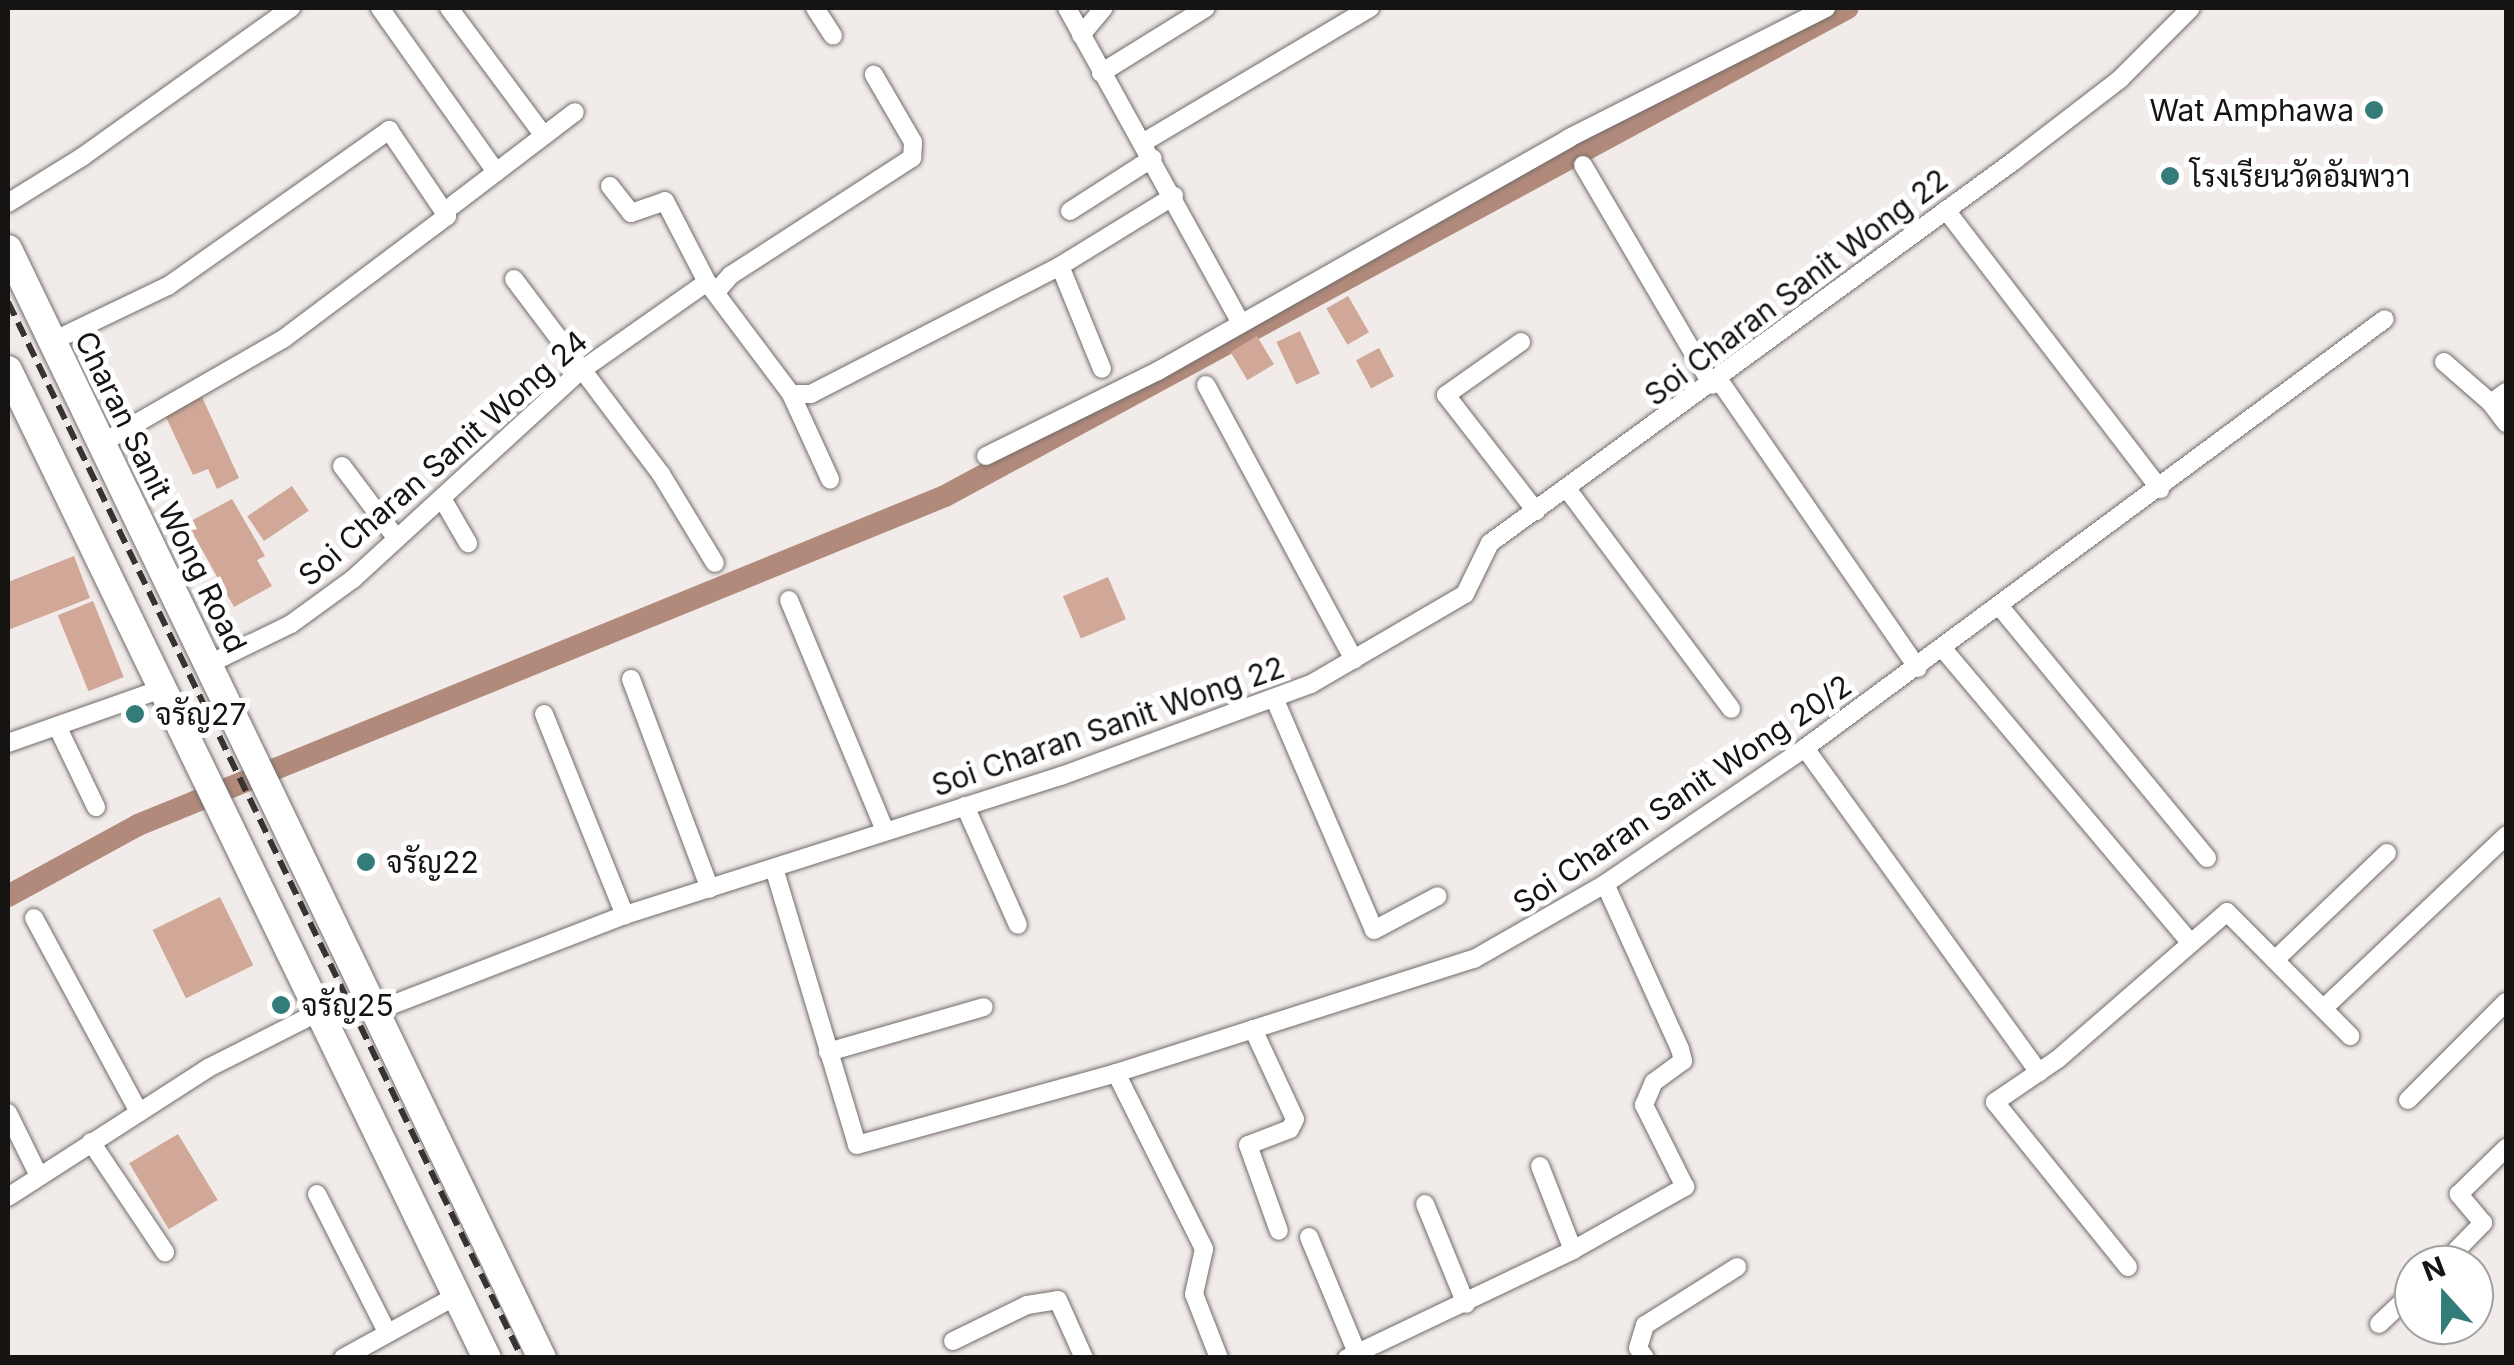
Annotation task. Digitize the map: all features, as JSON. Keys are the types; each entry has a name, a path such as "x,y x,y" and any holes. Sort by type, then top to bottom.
{"main road":[{"name":"Charan Sanit Wong Road","path":"8,250 542,1358"},
{"path":"8,370 486,1358"}],"street":[{"path":"8,202 82,157 291,8"},
{"path":"380,8 496,172"},
{"path":"449,8 544,136"},
{"path":"815,8 833,36"},
{"path":"1067,8 1240,322"},
{"path":"1080,34 1104,8"},
{"path":"1101,72 1206,8"},
{"path":"1070,211 1148,150 1370,8"},
{"path":"986,456 1102,401 1568,138 1826,8"},
{"name":"Soi Charan Sanit Wong 22","path":"376,1012 625,915 966,806 1275,700 1354,660 1465,594 1490,543 1716,383 2120,79 2191,8"},
{"name":"Soi Charan Sanit Wong 24","path":"208,665 291,624 443,500 584,368 912,158 912,142 874,75"},
{"path":"453,205 575,112"},
{"path":"53,342 168,286 389,130 447,216 283,339 102,443"},
{"path":"1584,165 1716,383 1918,668"},
{"path":"610,186 631,213 666,201 712,287 792,394 830,479"},
{"path":"792,394 811,394 1060,266 1174,196"},
{"path":"1946,210 2160,488"},
{"path":"1060,266 1102,369"},
{"path":"514,279 584,368 715,563"},
{"name":"Soi Charan Sanit Wong 20/2","path":"828,1052 856,1145 1116,1073 1474,959 1606,884 1805,748 2001,608 2385,319"},
{"path":"1521,342 1446,396 1536,511"},
{"path":"2444,362 2499,397 2506,423"},
{"path":"1206,385 1354,660"},
{"path":"342,466 397,538"},
{"path":"1568,490 1731,709"},
{"path":"443,500 468,543"},
{"path":"789,600 885,831"},
{"path":"2001,608 2207,858"},
{"path":"1944,650 2192,943"},
{"path":"630,680 710,889"},
{"path":"8,744 164,688"},
{"path":"1275,700 1374,930 1438,896"},
{"path":"544,714 625,915"},
{"path":"57,726 96,807"},
{"path":"1805,748 2039,1073"},
{"path":"966,806 1018,925"},
{"path":"2326,1006 2506,836"},
{"path":"2277,958 2387,853"},
{"path":"774,868 828,1052 984,1007"},
{"path":"1309,1237 1352,1355 1466,1304 1685,1187 1644,1105 1654,1082 1682,1061 1680,1049 1606,884"},
{"path":"2128,1267 1994,1102 2039,1073 2227,912 2326,1006 2350,1036"},
{"path":"34,918 139,1112"},
{"path":"2408,1100 2506,1002"},
{"path":"8,1197 208,1068 318,1012"},
{"path":"1253,1029 1295,1119 1290,1129 1248,1145 1280,1231"},
{"path":"1116,1073 1204,1249 1194,1294 1220,1358"},
{"path":"8,1113 39,1176"},
{"path":"90,1142 165,1252"},
{"path":"2462,1245 2483,1223 2459,1194 2506,1148"},
{"path":"1540,1166 1573,1250"},
{"path":"317,1194 387,1332"},
{"path":"1425,1204 1466,1304"},
{"path":"1645,1358 1638,1338 1645,1325 1736,1267"},
{"path":"343,1358 456,1296"},
{"path":"953,1341 1028,1305 1058,1300 1084,1358"},
{"path":"2379,1324 2394,1310"}],"building":[{"path":"1348,296 1369,332 1347,345 1326,308"},
{"path":"1300,331 1320,374 1296,385 1276,342"},
{"path":"1257,336 1274,364 1247,380 1230,352"},
{"path":"1379,348 1394,376 1371,388 1356,360"},
{"path":"202,397 239,478 217,489 208,469 193,475 165,415"},
{"path":"292,486 309,511 264,541 247,516"},
{"path":"232,499 265,556 257,560 272,586 234,607 187,523"},
{"path":"74,556 90,598 8,630 8,582"},
{"path":"1108,577 1126,619 1081,638 1063,596"},
{"path":"93,601 124,677 88,691 58,615"},
{"path":"220,897 253,965 186,998 153,930"},
{"path":"178,1134 218,1200 169,1229 129,1163"}],"waterway":[{"path":"8,896 138,825 945,496 1848,8"}],"railway":[{"path":"8,302 522,1358"}],"place":[{"name":"Wat Amphawa","path":"2374,110"},
{"name":"โรงเรียนวัดอัมพวา","path":"2170,176"},
{"name":"จรัญ27","path":"135,714"},
{"name":"จรัญ22","path":"366,862"},
{"name":"จรัญ25","path":"281,1005"}]}
